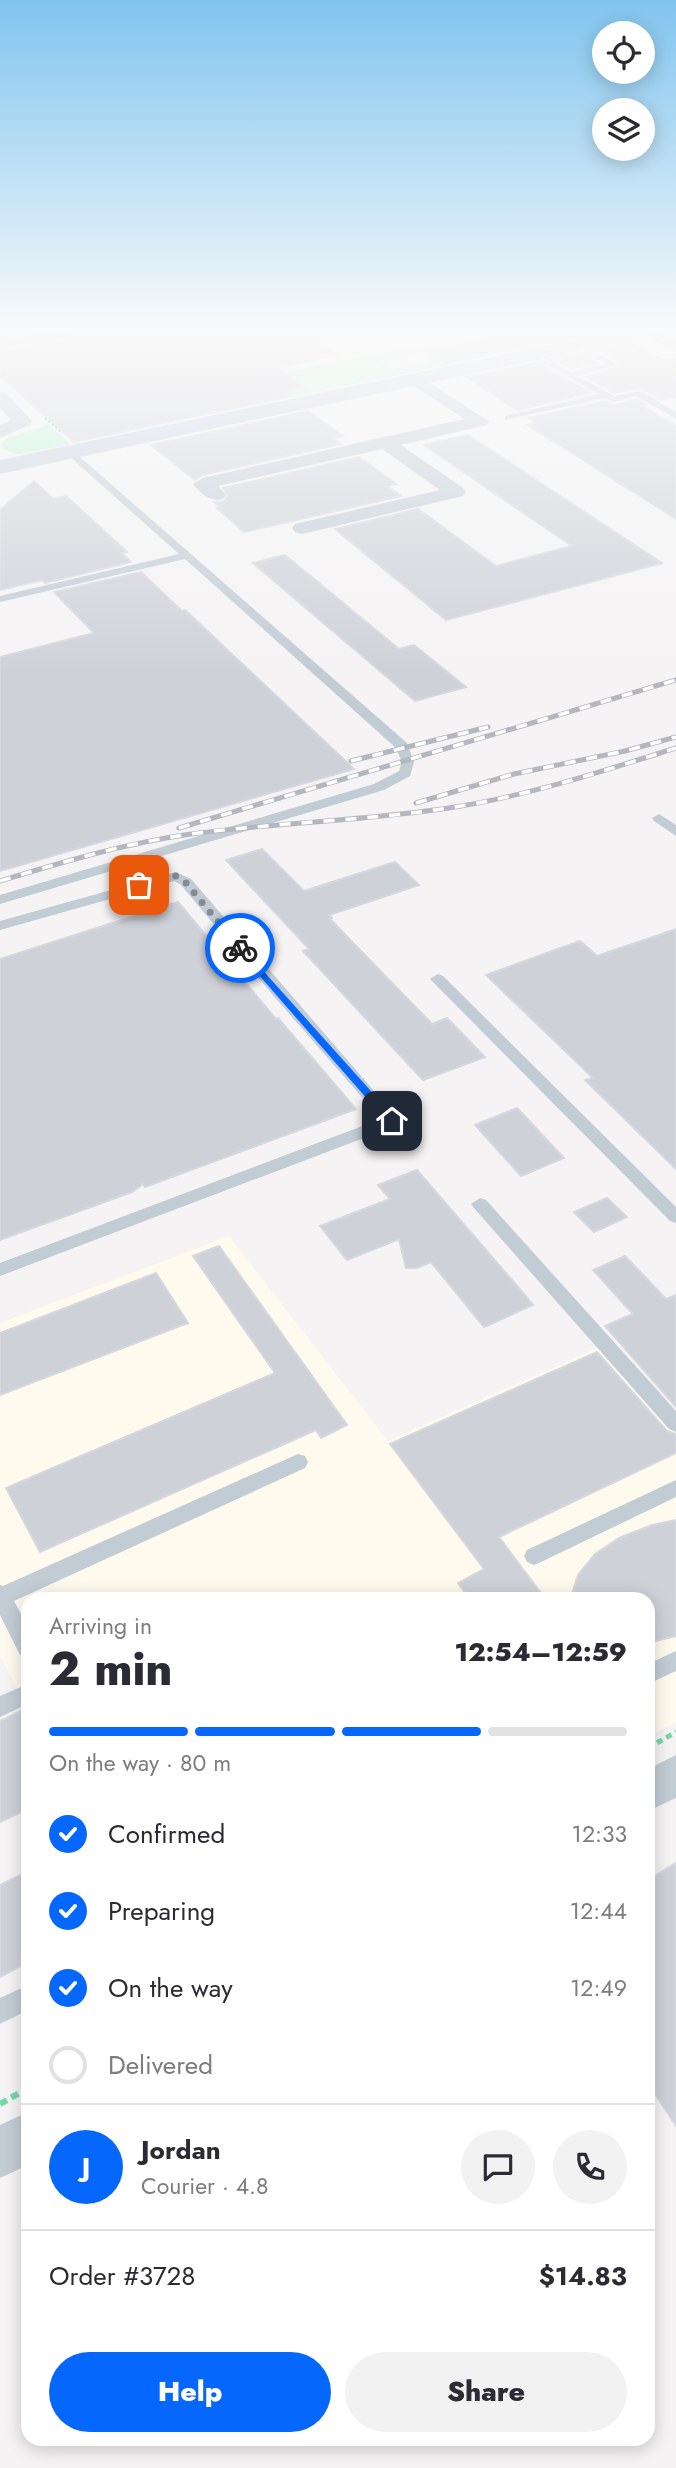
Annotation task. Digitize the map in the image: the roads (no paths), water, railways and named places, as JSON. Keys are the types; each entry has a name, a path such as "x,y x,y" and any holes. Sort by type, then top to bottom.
{"street":[{"path":"2,464 118,443"},
{"path":"216,495 203,484 380,443"},
{"path":"302,528 456,492 387,443"},
{"path":"655,1787 676,1775"},
{"path":"0,2152 21,2141"}],"lane":[{"path":"0,900 379,787 404,773 408,762 402,746 72,453"},
{"path":"0,599 186,556"},
{"path":"659,818 676,832"},
{"path":"0,926 176,876 186,883 392,1121 0,1270"},
{"path":"438,979 676,1217"},
{"path":"480,1204 676,1424"},
{"path":"21,1634 1,1595 298,1462"},
{"path":"534,1556 676,1488"},
{"path":"655,1671 676,1660"},
{"path":"0,1707 21,1697"},
{"path":"0,2012 21,2001"}],"railway":[{"path":"179,828 676,680"},
{"path":"351,761 488,727"},
{"path":"416,803 514,774 625,751 676,737"},
{"path":"0,881 95,854 167,838 389,815 483,802 567,782 676,748"}]}
